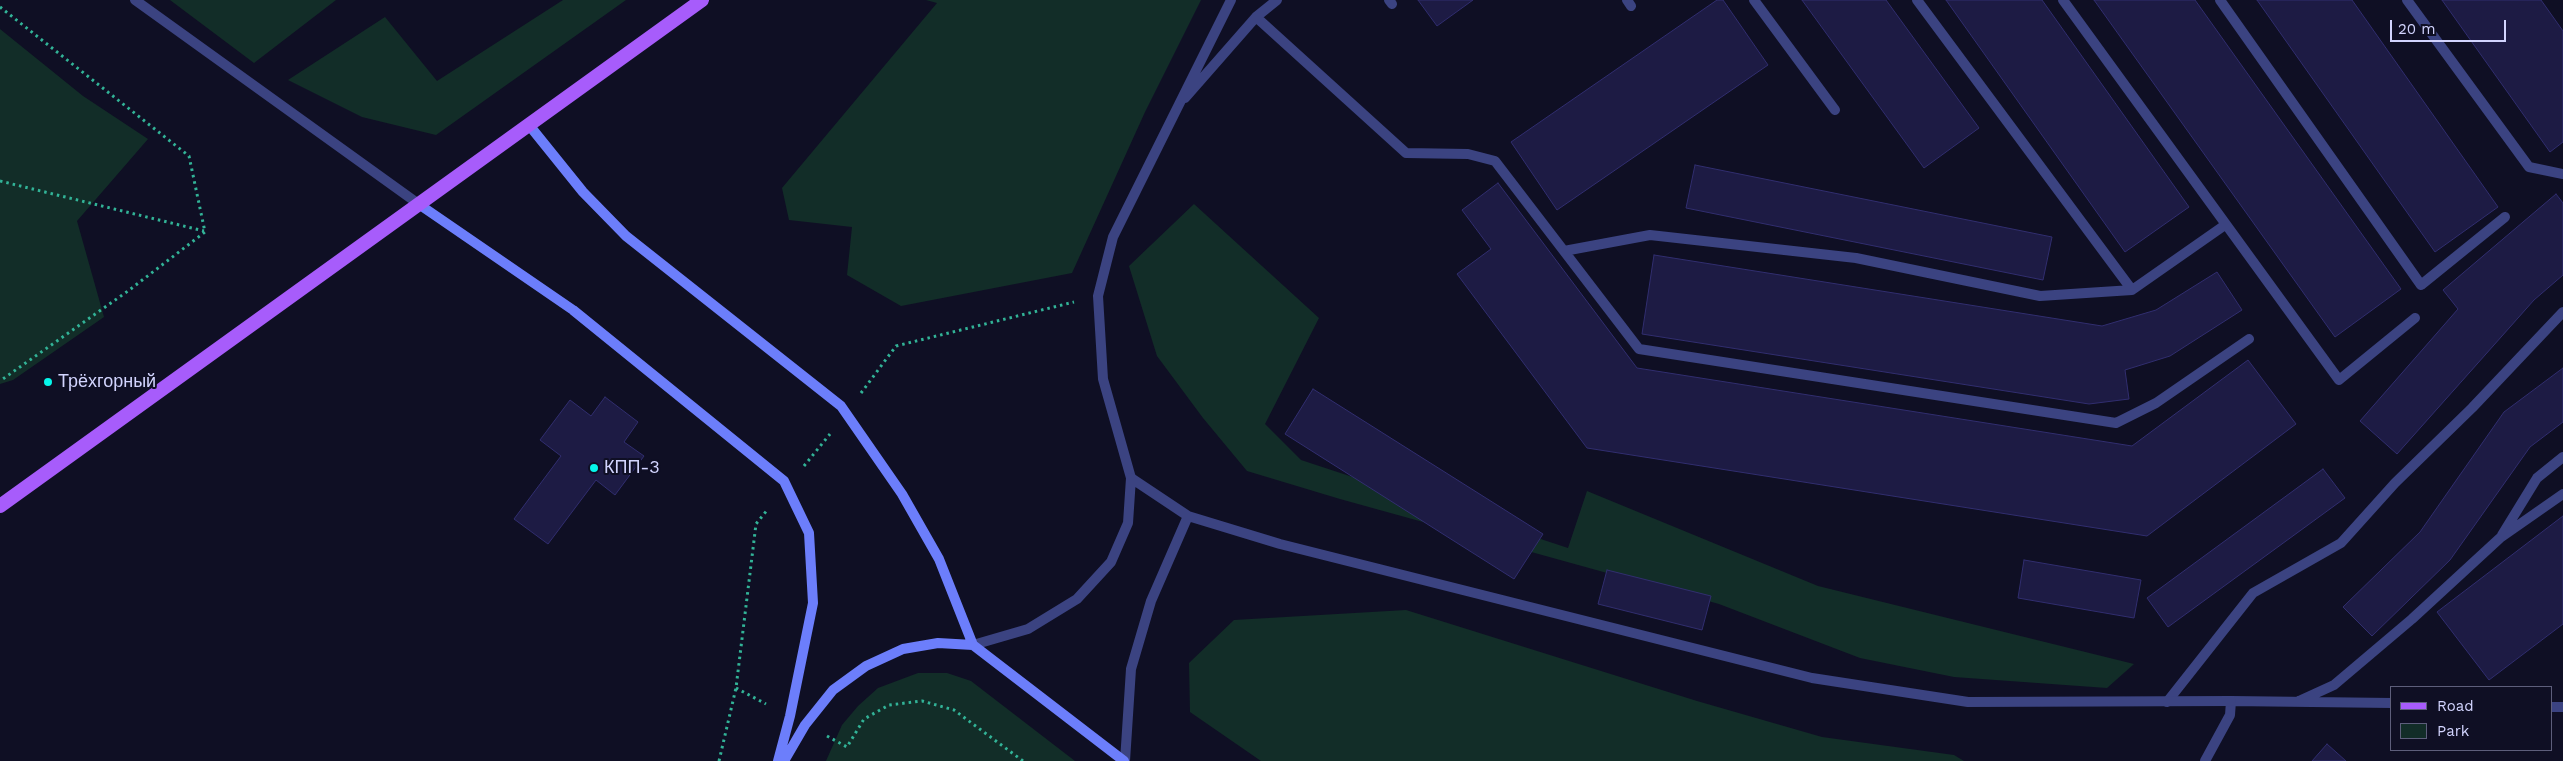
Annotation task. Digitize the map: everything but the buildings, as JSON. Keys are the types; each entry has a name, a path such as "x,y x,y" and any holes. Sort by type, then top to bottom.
{"main road":[{"path":"0,506 702,0"},
{"path":"529,125 583,192 626,236 841,406 902,494 939,558 973,645 1125,761"},
{"path":"420,204 573,310 784,480 809,533 813,603 790,716 778,761"},
{"path":"784,761 805,725 833,690 866,666 903,649 938,643 973,645"}],"street":[{"path":"135,0 420,204"},
{"path":"973,645 1028,629 1076,599 1111,562 1128,523 1131,478 1103,379 1098,296 1113,237 1231,0"},
{"path":"1177,108 1256,17 1277,0"},
{"path":"1754,0 1835,110"},
{"path":"1917,0 2132,290"},
{"path":"2063,0 2339,380 2415,318"},
{"path":"2220,0 2421,285 2505,217"},
{"path":"2407,0 2529,167 2563,174"},
{"path":"1256,17 1406,152 1468,154 1495,161 1639,349 2116,423 2156,403 2249,339"},
{"path":"1564,251 1650,235 1856,258 2040,296 2132,290 2225,225"},
{"path":"2167,702 2253,594 2341,543 2395,483 2472,408 2563,312"},
{"path":"2500,538 2537,478 2563,457"},
{"path":"1131,478 1188,516 1280,544 1812,678 1968,702 2299,701 2390,703"},
{"path":"2299,701 2334,684 2412,619 2500,538 2563,494"},
{"path":"1125,761 1130,669 1151,601 1188,516"},
{"path":"2205,761 2230,715 2231,701"}],"path":[{"path":"0,7 189,156 204,232"},
{"path":"0,181 204,232"},
{"path":"0,381 128,291 204,232"},
{"path":"719,761 736,688 756,524 847,413 896,346 1098,296"},
{"path":"847,747 864,719 889,704 922,701 954,710 1023,761"}],"green space":[{"path":"170,0 336,0 254,63"},
{"path":"563,0 626,0 436,135 362,117 288,80 385,17 437,81"},
{"path":"926,0 1201,0 1145,112 1072,273 901,306 847,275 852,227 789,220 782,188 937,3"},
{"path":"0,29 83,96 148,139 77,221 104,317 13,380 0,384"},
{"path":"1194,204 1319,318 1265,424 1301,460 1568,548 1587,491 1818,586 2134,664 2107,688 1954,677 1860,658 1719,604 1340,499 1247,471 1203,418 1157,356 1129,266"},
{"path":"1406,610 1697,701 1822,737 1954,755 1964,761 1261,761 1190,712 1189,663 1234,620"},
{"path":"918,673 947,673 971,681 1075,761 826,761 842,725 858,706 878,688"}],"place":[{"name":"Трёхгорный","path":"48,382"},
{"name":"КПП-3","path":"594,468"}]}
